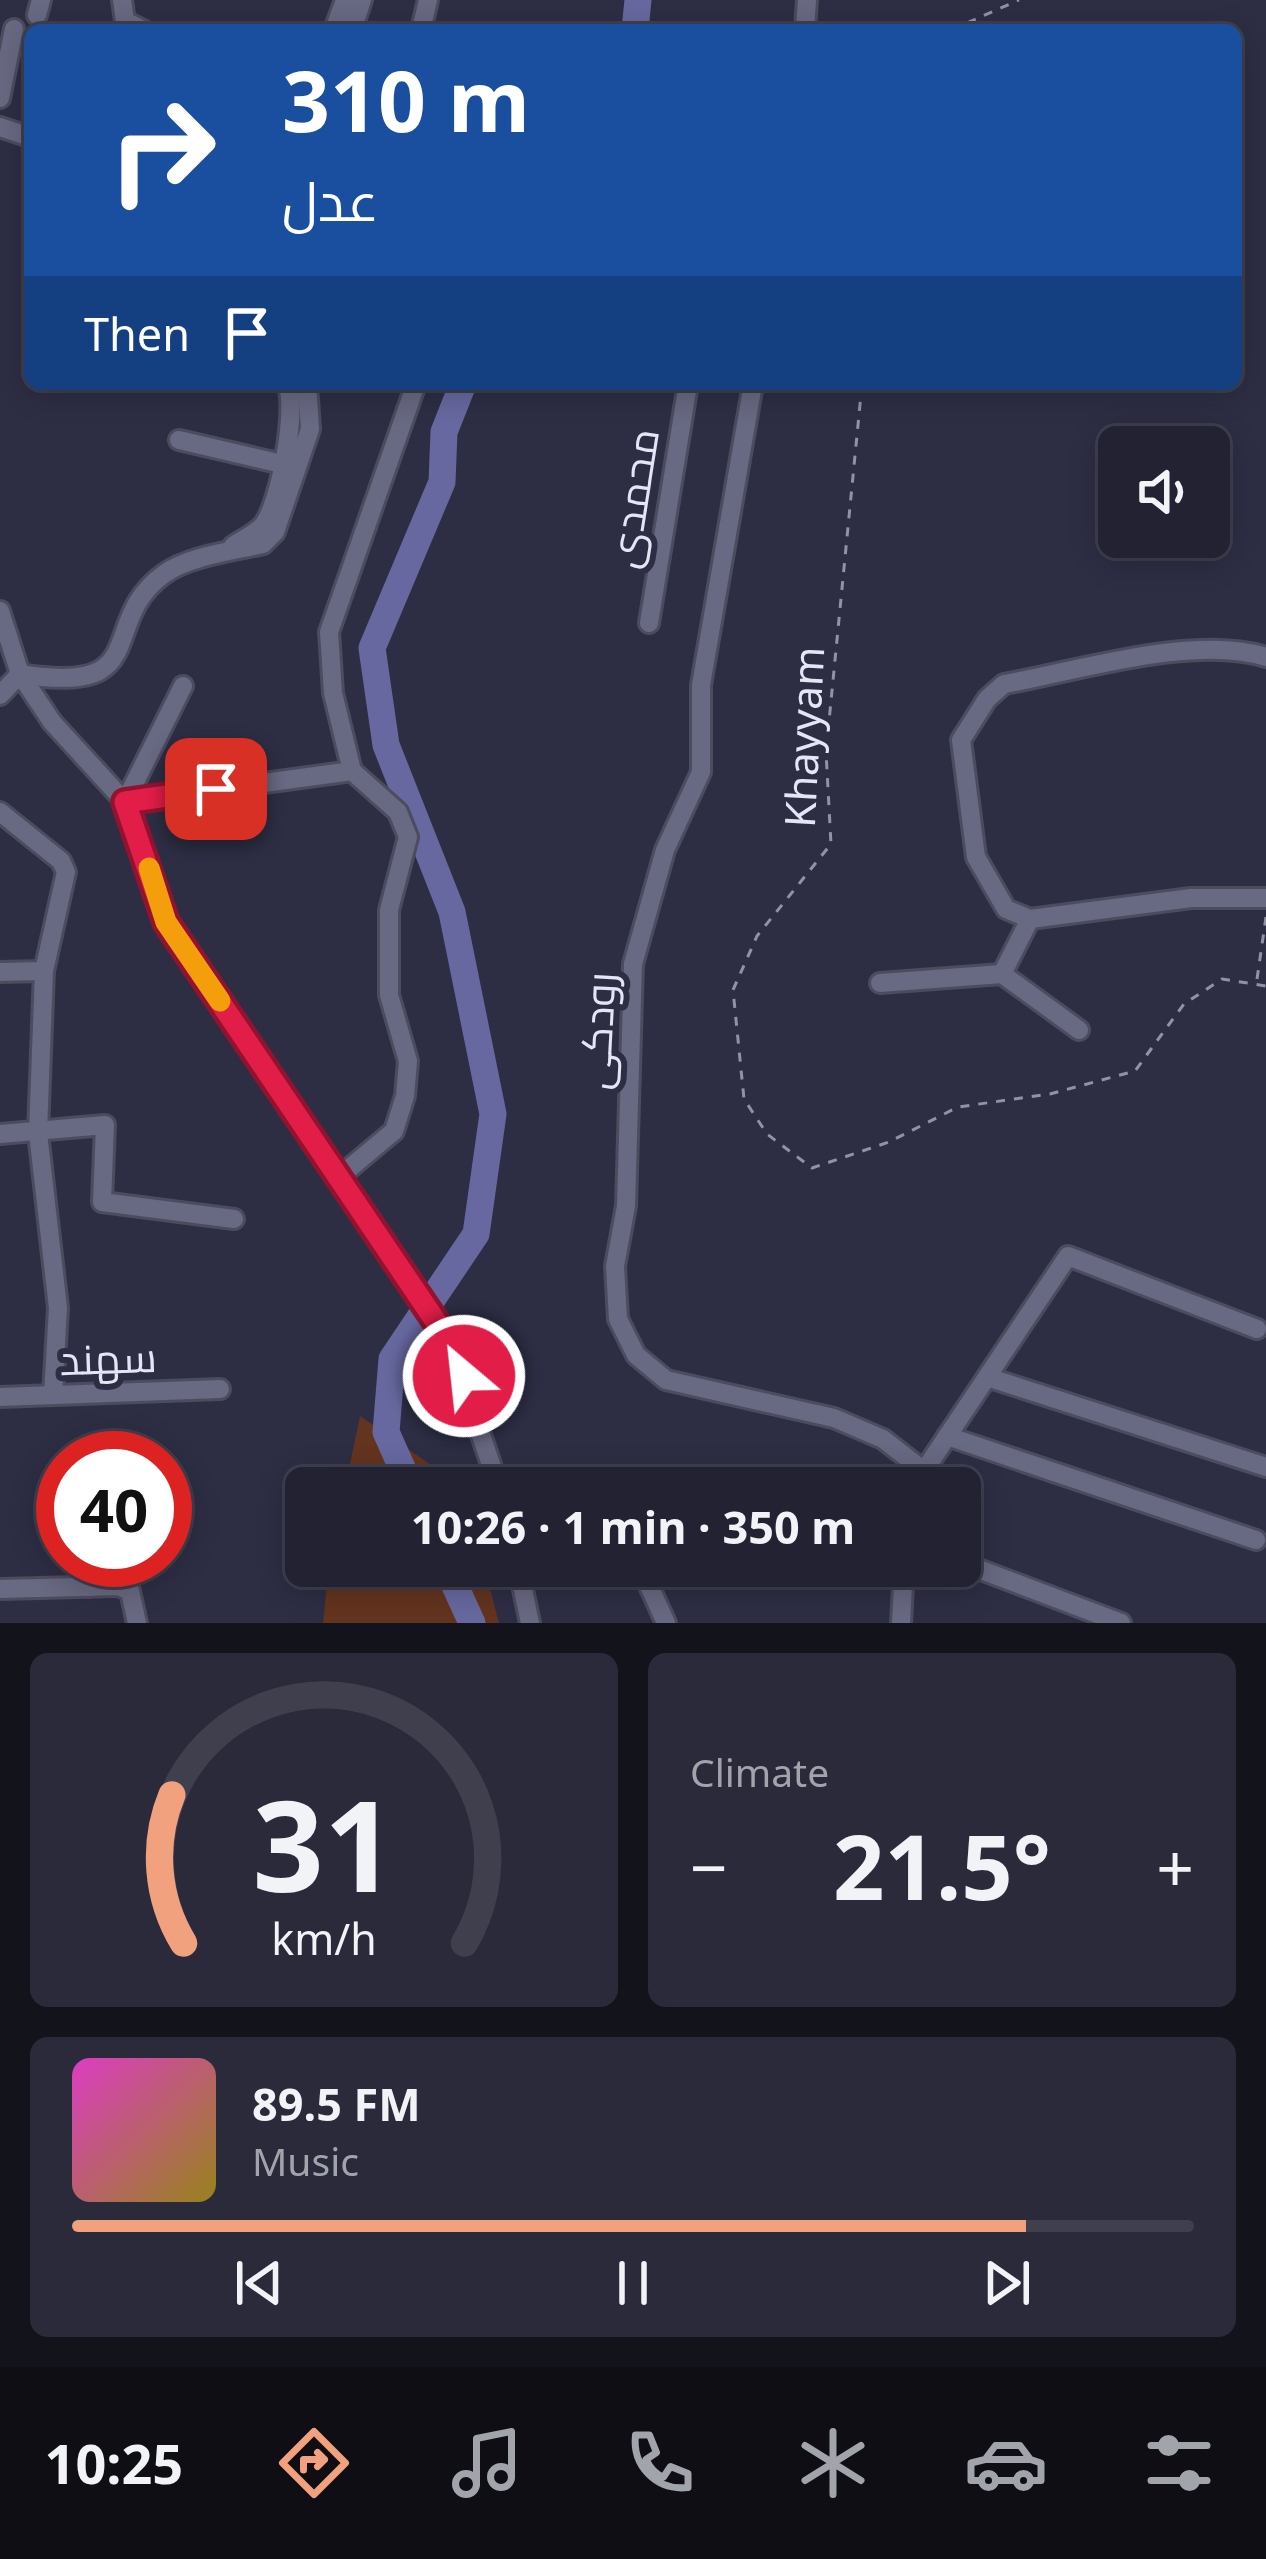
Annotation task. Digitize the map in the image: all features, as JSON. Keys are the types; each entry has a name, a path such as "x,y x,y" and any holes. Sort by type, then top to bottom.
{"street":[{"path":"0,98 14,29"},
{"path":"218,555 264,524 293,406 289,390"},
{"path":"20,674 64,681 92,676 115,655 157,580 167,571 263,544 283,518 310,429 307,390"},
{"path":"339,1177 394,1131 409,1072 389,994 390,897 408,838 406,825 352,771 333,693 329,632 414,390"},
{"name":"محمدی","path":"649,623 687,390"},
{"name":"رودکی","path":"752,390 701,685 701,772 665,850 633,964 626,1206 615,1266 618,1319 636,1354 666,1380 834,1418 883,1439 919,1467"},
{"path":"179,440 282,464"},
{"path":"0,610 20,674 52,722 125,802 166,922 449,1341 493,1467"},
{"path":"1266,657 1226,650 1156,657 1004,684 987,699 961,740 976,856 1006,909 1030,919 1191,898 1266,898"},
{"path":"0,694 20,674"},
{"path":"125,802 183,686"},
{"path":"125,802 352,771"},
{"path":"0,812 61,862 65,872 44,971 38,1132 58,1308 53,1395"},
{"path":"1001,974 1030,919"},
{"path":"0,972 44,971"},
{"path":"880,983 1001,974 1078,1030"},
{"path":"0,1134 105,1125 102,1202 234,1219"},
{"path":"927,1467 1068,1256 1256,1329"},
{"path":"987,1376 1266,1467"},
{"name":"سهند","path":"0,1397 220,1389"},
{"path":"947,1436 1256,1540"},
{"path":"981,1570 1120,1623"},
{"path":"526,1587 530,1623"},
{"path":"650,1587 666,1623"},
{"path":"901,1623 903,1587"},
{"path":"0,1589 130,1591 137,1623"}],"path":[{"path":"965,24 1019,0"},
{"name":"Khayyam","path":"861,390 826,752 830,844 757,936 734,990 744,1099 767,1134 812,1168 889,1142 958,1107 1049,1094 1135,1071 1184,1004 1222,980 1257,980"},
{"path":"1266,914 1257,980 1266,986"}],"shaded area":[{"path":"360,1416 434,1467 349,1467"},
{"path":"327,1587 490,1587 499,1623 323,1623"}],"waterway":[{"path":"636,24 638,0"},
{"path":"402,1467 386,1432 392,1359 476,1234 493,1114 452,912 386,745 372,648 442,482 444,432 461,390"},
{"path":"456,1587 472,1623"}],"slow traffic":[{"path":"149,868 166,922 220,1001"}],"route":[{"path":"216,789 125,802 160,909 449,1341 464,1376"}]}
